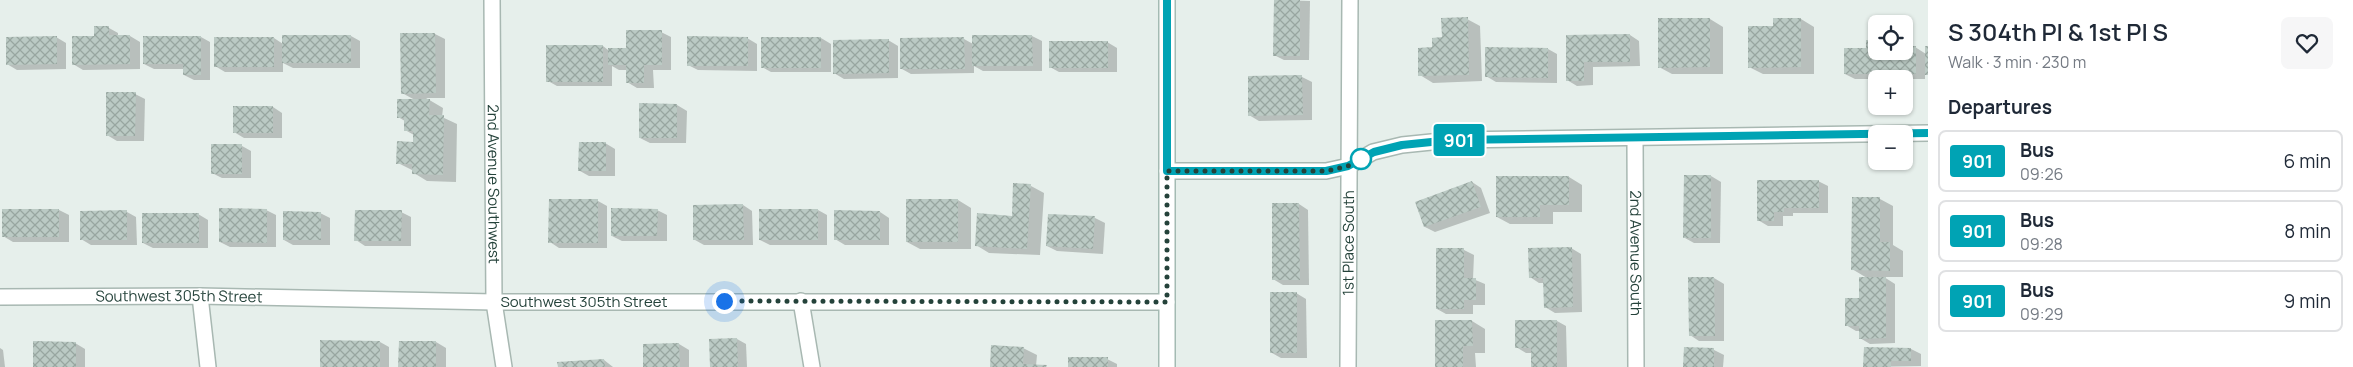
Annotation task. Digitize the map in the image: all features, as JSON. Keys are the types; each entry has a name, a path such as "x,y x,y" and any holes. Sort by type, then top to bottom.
{"street":[{"name":"2nd Avenue Southwest","path":"492,0 494,302 504,367"},
{"path":"1167,0 1167,367"},
{"name":"1st Place South","path":"1348,367 1350,0"},
{"path":"1167,171 1326,171 1348,166 1374,152 1402,145 1451,140 1928,133"},
{"name":"2nd Avenue South","path":"1635,138 1636,367"},
{"name":"Southwest 305th Street","path":"0,297 200,296 494,302 1167,302"},
{"path":"200,296 208,367"},
{"path":"801,301 812,367"}],"building":[{"path":"1274,0 1300,0 1300,56 1273,56"},
{"path":"1468,17 1469,75 1418,76 1418,48 1432,47 1432,38 1442,37 1441,18"},
{"path":"1658,18 1710,18 1710,67 1658,68"},
{"path":"1773,18 1801,18 1801,67 1748,68 1748,26 1773,26"},
{"path":"94,26 109,26 109,35 130,35 130,64 72,65 72,36 94,36"},
{"path":"626,30 662,30 662,65 644,65 644,83 626,83 626,65 608,65 608,48 626,48"},
{"path":"400,33 435,33 436,93 401,94"},
{"path":"1630,34 1630,62 1584,62 1584,81 1566,81 1566,35"},
{"path":"282,35 351,35 351,63 282,63"},
{"path":"972,35 1032,35 1033,66 972,66"},
{"path":"57,36 57,64 6,65 6,37"},
{"path":"143,36 201,36 201,75 183,75 183,64 143,64"},
{"path":"687,36 748,37 748,66 687,66"},
{"path":"214,37 274,37 274,67 214,67"},
{"path":"761,37 821,37 821,68 761,68"},
{"path":"964,37 965,69 900,69 900,38"},
{"path":"889,39 889,73 833,74 833,40"},
{"path":"1866,40 1868,40 1868,60 1913,60 1913,46 1916,46 1916,74 1913,74 1913,70 1868,70 1868,74 1844,74 1844,48 1866,48"},
{"path":"1049,41 1108,41 1108,68 1049,68"},
{"path":"546,45 603,45 603,82 546,82"},
{"path":"1925,46 1928,46 1928,75 1925,75"},
{"path":"1485,47 1548,48 1548,78 1485,77"},
{"path":"1302,75 1303,115 1248,116 1248,76"},
{"path":"106,92 136,92 135,136 106,136"},
{"path":"397,99 430,99 429,115 444,115 443,175 412,174 412,164 396,164 397,141 413,142 413,131 404,131 404,118 397,118"},
{"path":"639,103 677,104 677,138 639,138"},
{"path":"233,106 273,106 273,133 233,133"},
{"path":"579,142 606,142 606,171 578,171"},
{"path":"211,144 242,144 242,174 211,174"},
{"path":"1684,175 1711,175 1711,238 1683,238"},
{"path":"1496,176 1569,176 1569,205 1540,205 1540,217 1496,217"},
{"path":"1757,180 1819,180 1819,208 1784,208 1784,212 1774,212 1774,221 1757,221"},
{"path":"1472,181 1481,207 1424,227 1415,202"},
{"path":"1013,183 1031,184 1027,249 975,246 977,213 1012,216"},
{"path":"1852,197 1880,197 1880,242 1890,242 1890,271 1851,270"},
{"path":"549,199 598,199 598,243 548,243"},
{"path":"906,199 958,199 958,242 906,242"},
{"path":"1272,203 1299,203 1300,280 1272,280"},
{"path":"743,204 744,240 693,240 693,205"},
{"path":"219,208 267,209 267,243 219,242"},
{"path":"611,208 658,209 657,236 611,236"},
{"path":"2,209 59,209 59,237 2,237"},
{"path":"759,209 818,209 818,240 759,240"},
{"path":"127,210 127,240 80,240 80,211"},
{"path":"355,210 402,210 401,241 354,241"},
{"path":"834,210 880,211 880,240 834,240"},
{"path":"283,211 321,212 321,240 283,240"},
{"path":"142,213 199,213 199,243 142,243"},
{"path":"1048,214 1095,216 1093,249 1046,246"},
{"path":"1572,247 1573,307 1544,308 1543,278 1529,278 1528,248"},
{"path":"1436,248 1464,248 1464,278 1476,278 1476,300 1464,300 1464,309 1436,309"},
{"path":"1688,277 1714,277 1715,336 1689,336"},
{"path":"1859,277 1886,277 1886,338 1859,339 1859,326 1845,326 1845,298 1859,298"},
{"path":"1270,292 1297,292 1297,353 1270,353"},
{"path":"1435,320 1472,320 1473,346 1463,346 1463,367 1435,367"},
{"path":"1515,320 1557,320 1557,367 1531,367 1531,348 1515,348"},
{"path":"737,338 738,367 710,367 709,339"},
{"path":"320,340 380,341 380,367 320,367"},
{"path":"33,341 76,342 76,367 33,367"},
{"path":"399,341 436,341 436,367 398,367"},
{"path":"679,343 680,367 643,367 643,344"},
{"path":"991,345 1024,347 1023,364 1047,365 1046,367 990,367"},
{"path":"1684,347 1714,348 1714,367 1683,367"},
{"path":"1864,347 1911,348 1911,361 1891,361 1891,367 1863,367"},
{"path":"1068,357 1108,357 1108,367 1068,367"},
{"path":"604,359 605,367 558,367 557,362"}],"bus line":[{"name":"901","path":"1167,0 1167,171 1326,171 1348,166 1374,152 1402,145 1451,140 1928,133"}],"route":[{"path":"724,301 1167,302 1167,171 1326,171 1348,166 1361,159"}]}
